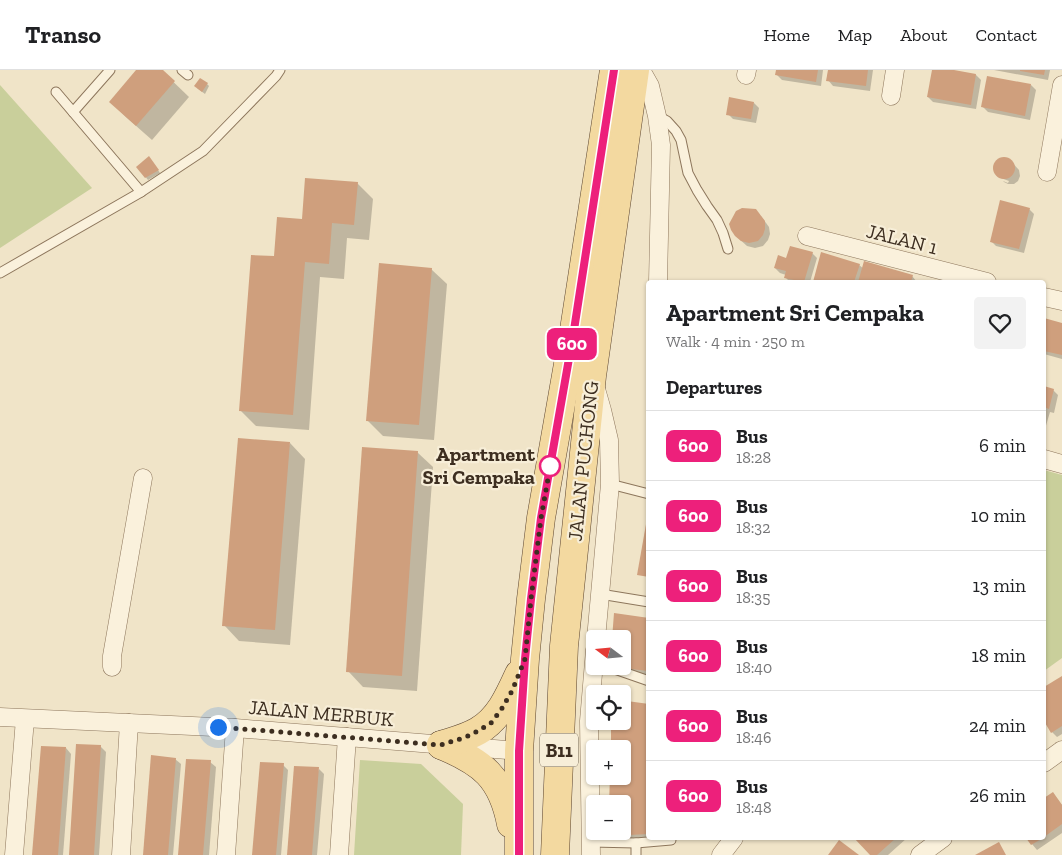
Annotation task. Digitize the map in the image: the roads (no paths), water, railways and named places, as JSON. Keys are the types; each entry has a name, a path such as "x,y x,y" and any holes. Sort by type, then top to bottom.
{"main road":[{"name":"JALAN PUCHONG","path":"517,855 519,751 525,659 541,518 574,330 614,70"},
{"name":"JALAN PUCHONG","path":"555,855 564,646 592,376 635,70"},
{"path":"548,855 544,844 540,777 533,762 519,751 532,740 541,723 554,662 564,646"},
{"path":"441,745 466,737 491,723 512,691 525,659"},
{"path":"441,745 460,753 482,766 497,784 504,798 517,855"}],"street":[{"path":"641,70 650,86 657,116 660,145 658,280"},
{"path":"891,96 895,70"},
{"path":"1047,172 1062,84"},
{"name":"JALAN 1","path":"807,236 979,280"},
{"path":"1046,297 1062,301"},
{"path":"592,376 608,440 610,484 597,630"},
{"path":"1046,459 1062,463"},
{"path":"112,667 112,656 143,478"},
{"path":"591,849 590,721 596,675"},
{"name":"JALAN MERBUK","path":"0,717 235,728 519,751"},
{"path":"14,855 25,719"},
{"path":"121,855 129,723"},
{"path":"226,855 235,728"},
{"path":"338,855 347,737"},
{"path":"1046,762 1062,750"},
{"path":"721,855 732,840"},
{"path":"920,855 939,840"}],"lane":[{"path":"73,112 110,70"},
{"path":"0,273 140,192 203,151 280,70"},
{"path":"56,92 140,192"},
{"path":"657,116 667,121 681,140 688,173 717,220 728,249"},
{"path":"610,484 646,493"},
{"path":"600,594 646,602"},
{"path":"631,673 646,680"},
{"path":"591,849 671,840"},
{"path":"636,843 636,855"}],"place":[{"name":"Apartment Sri Cempaka","path":"550,466"}]}
